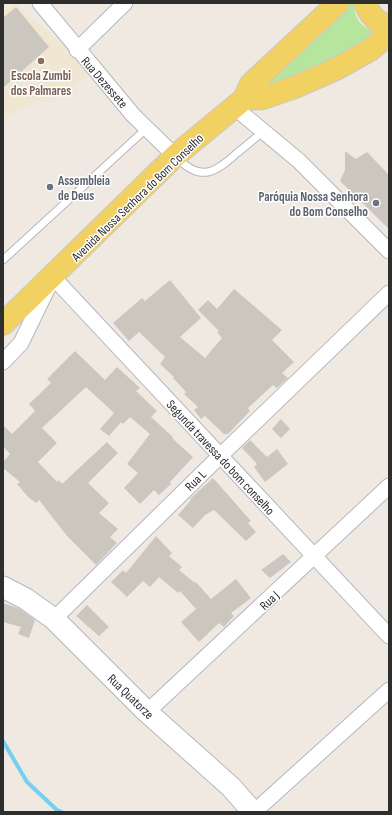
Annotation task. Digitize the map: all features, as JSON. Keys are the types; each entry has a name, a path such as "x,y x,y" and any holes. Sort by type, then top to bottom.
{"main road":[{"name":"Avenida Nossa Senhora do Bom Conselho","path":"3,324 53,277 175,156 239,103 251,84 338,3"},
{"path":"365,3 368,11 376,20 389,25"},
{"path":"239,103 263,98 295,87 336,69 370,50 389,34"}],"street":[{"name":"Rua Dezessete","path":"40,3 77,50 133,115 175,156"},
{"path":"77,50 125,3"},
{"path":"239,103 264,131 299,161 389,251"},
{"path":"3,362 21,343 53,277"},
{"name":"Segunda travessa do bom conselho","path":"53,277 389,636"},
{"name":"Rua L","path":"54,619 389,293"},
{"name":"Rua J","path":"147,712 389,486"},
{"name":"Rua Quatorze","path":"3,587 26,599 54,619 147,712 232,787 253,812"},
{"path":"253,812 389,690"}],"lane":[{"path":"3,260 147,128"},
{"path":"175,156 186,167 196,171 205,173 215,171 264,131"}],"shaded area":[{"name":"Escola Zumbi dos Palmares","path":"13,3 69,50 91,73 53,101 36,101 3,119 3,13"}],"green space":[{"path":"347,3 354,3 356,16 366,28 383,35 344,60 256,94"}],"building":[{"path":"16,7 49,47 3,88 3,18"},
{"name":"Paróquia Nossa Senhora do Bom Conselho","path":"345,151 356,159 367,152 389,175 389,229 340,181 345,170"},
{"path":"170,280 201,318 180,337 205,358 222,338 217,332 219,331 198,310 208,300 217,309 234,289 282,330 272,340 294,362 282,373 288,378 277,388 273,385 248,408 250,411 228,434 224,434 205,416 201,419 194,410 198,407 184,394 186,392 173,378 174,377 160,364 165,357 139,332 129,341 113,323 142,298 145,301"},
{"path":"75,351 105,380 117,367 140,388 136,391 157,411 151,417 193,457 170,482 171,484 159,495 154,490 140,504 124,488 138,473 127,464 150,434 130,417 123,424 121,422 109,436 100,429 114,413 86,387 42,428 57,443 38,462 57,482 59,480 62,484 107,442 118,453 88,483 109,503 99,513 118,529 110,537 117,543 96,565 67,536 39,500 36,503 28,497 17,484 20,482 3,468 3,462 10,454 3,446 3,425 12,434 35,411 29,404 51,383 47,379"},
{"path":"281,419 290,429 281,438 272,429"},
{"path":"250,440 267,457 277,449 288,464 265,482 254,467 257,464 242,448"},
{"path":"213,478 251,521 248,523 256,532 246,541 214,510 205,515 193,528 178,515 191,500 190,499"},
{"path":"156,536 172,553 169,556 182,567 179,570 195,583 196,582 211,599 236,579 251,598 231,613 234,616 224,627 219,623 199,642 181,622 196,609 180,591 178,593 159,577 150,587 143,581 127,597 111,582 123,570 126,573"},
{"path":"283,554 291,562 270,578 261,570"},
{"path":"3,603 20,609 35,620 29,638 18,634 21,627 3,622"},
{"path":"87,605 109,627 99,636 76,616"}],"waterway":[{"path":"3,741 27,782 57,810 62,812"}],"place":[{"name":"Escola Zumbi dos Palmares","path":"41,61"},
{"name":"Assembleia de Deus","path":"50,187"},
{"name":"Paróquia Nossa Senhora do Bom Conselho","path":"376,203"}]}
